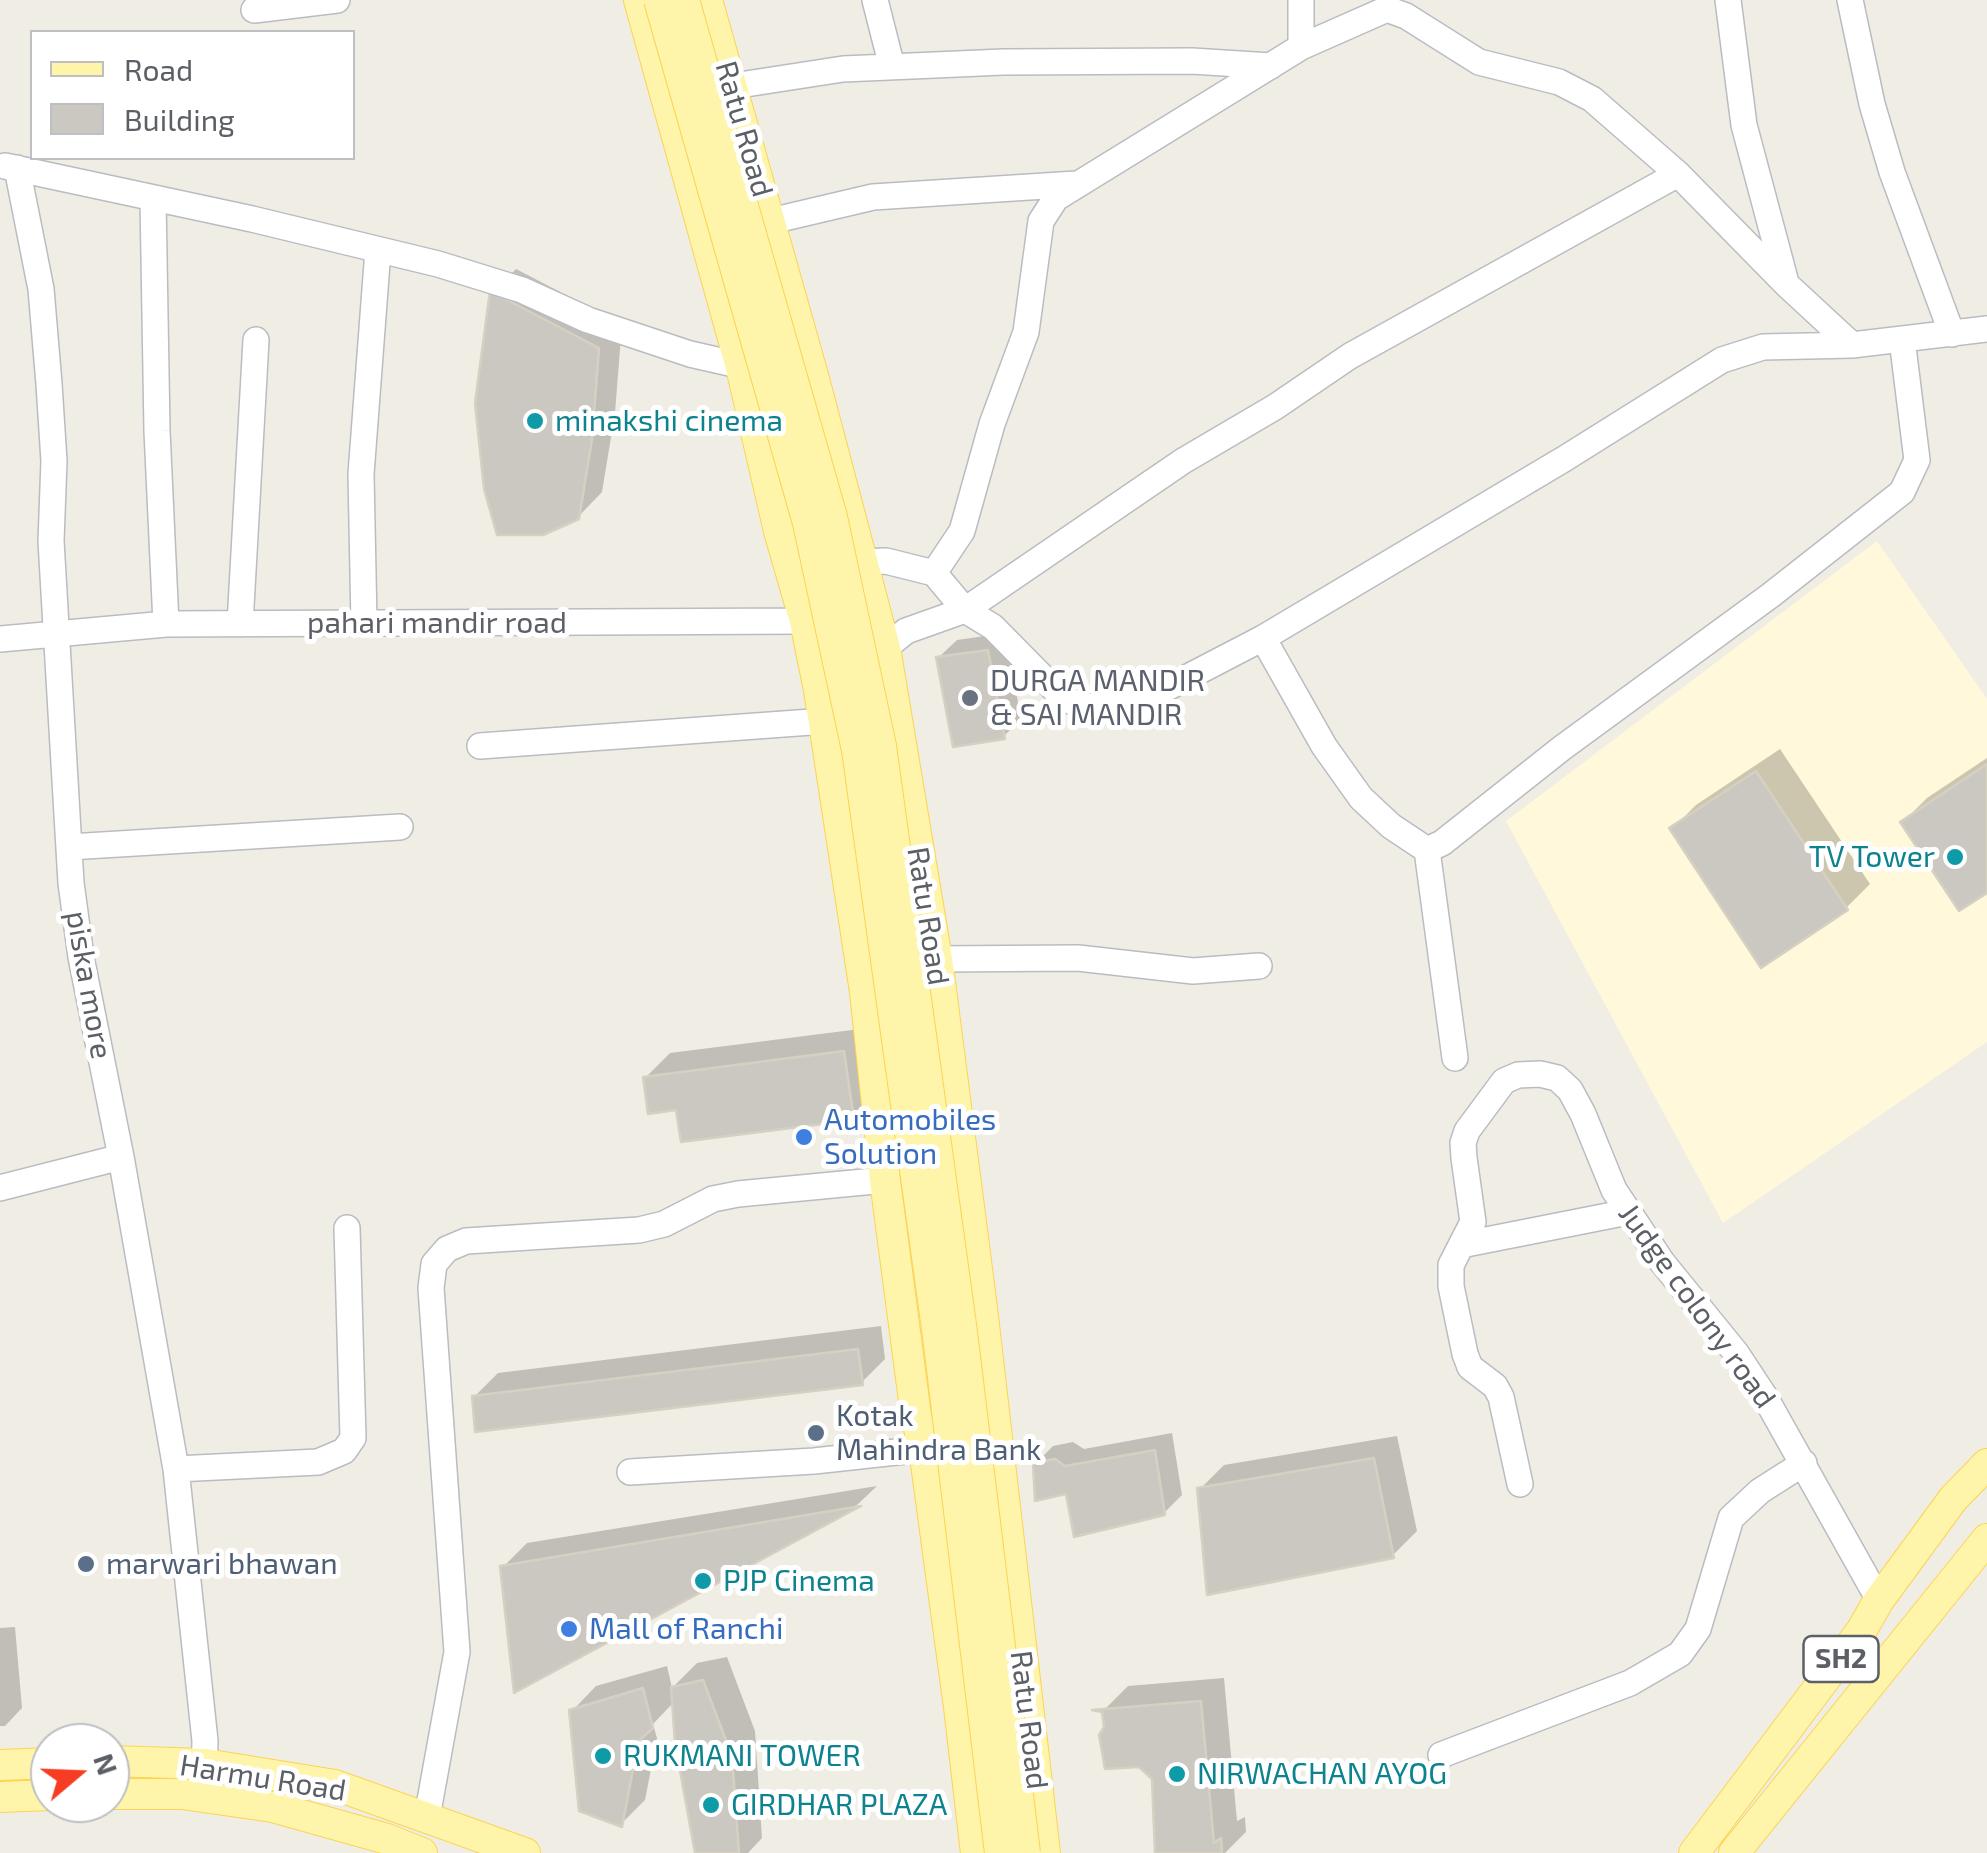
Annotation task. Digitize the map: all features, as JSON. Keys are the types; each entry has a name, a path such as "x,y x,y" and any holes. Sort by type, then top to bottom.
{"main road":[{"path":"639,0 741,367 778,531 805,621 865,992 885,1180 976,1853"},
{"path":"659,0 808,523 857,750 940,1355 1000,1853"},
{"path":"684,0 832,517 881,746 964,1351 1024,1853"},
{"name":"Ratu Road","path":"707,0 814,379 884,648 937,960 1045,1853"},
{"name":"SH2","path":"1694,1853 1862,1632 1879,1600 1953,1499 1987,1464"},
{"name":"SH2","path":"1734,1853 1987,1539"},
{"name":"Harmu Road","path":"130,1762 205,1764 335,1785 525,1853"},
{"path":"0,1765 30,1764"},
{"path":"0,1796 30,1795"},
{"name":"Harmu Road","path":"130,1795 204,1797 273,1807 387,1839 422,1853"}],"street":[{"path":"254,10 338,0"},
{"path":"875,0 892,67"},
{"path":"1301,0 1302,47"},
{"path":"1728,0 1744,124 1786,284"},
{"path":"1850,0 1872,104 1892,172 1952,334"},
{"path":"934,572 962,530 992,424 1026,332 1042,221 1056,198 1302,47 1388,5 1479,62 1559,82 1592,99 1678,174 1786,284 1852,344"},
{"path":"733,86 843,68 1088,60 1270,66"},
{"path":"8,167 438,264 522,290 588,320 741,367 814,379"},
{"name":"piska more","path":"8,167 41,290 54,461 50,541 68,847 81,957 176,1468 205,1741 204,1797"},
{"path":"884,648 906,631 965,610 1183,461 1276,407 1350,356 1678,174"},
{"path":"770,220 873,196 1076,184"},
{"path":"153,199 157,431 166,624"},
{"path":"364,623 361,474 378,250"},
{"path":"861,562 886,561 934,572 965,610 993,626 1064,699 1088,708 1121,703 1163,690 1264,638 1722,360 1763,347 1852,344 1987,329"},
{"path":"1427,850 1466,827 1562,748 1771,596 1902,492 1917,460 1902,339"},
{"path":"240,624 256,340"},
{"name":"pahari mandir road","path":"0,639 166,624 805,621 874,609"},
{"path":"1264,638 1324,746 1361,798 1391,826 1427,850 1455,1058"},
{"path":"480,746 822,724 893,709"},
{"path":"68,847 400,827"},
{"path":"937,960 1078,958 1122,960 1180,970 1259,966"},
{"name":"Judge colony road","path":"1520,1484 1501,1397 1495,1386 1470,1367 1465,1354 1451,1286 1451,1266 1473,1222 1463,1143 1468,1131 1504,1081 1518,1075 1540,1074 1557,1078 1570,1090 1614,1190 1662,1262 1736,1353 1804,1463 1879,1600"},
{"path":"0,1188 121,1157"},
{"path":"427,1816 457,1652 431,1288 434,1264 447,1250 466,1241 639,1230 738,1194 885,1180"},
{"path":"1460,1246 1628,1212"},
{"path":"176,1468 318,1462 344,1451 353,1438 354,1412 346,1228"},
{"path":"630,1472 814,1460 924,1448"},
{"path":"1441,1756 1630,1682 1680,1654 1698,1629 1731,1518 1760,1492 1804,1463"}],"shaded area":[{"path":"1877,541 1987,699 1987,1042 1723,1223 1506,821"}],"building":[{"name":"minakshi cinema","path":"490,291 599,348 592,439 579,519 543,535 497,535 484,489 475,403"},
{"name":"DURGA MANDIR & SAI MANDIR","path":"988,650 1005,739 953,747 936,657"},
{"name":"TV Tower","path":"1987,764 1987,893 1959,911 1900,822"},
{"path":"1756,771 1848,910 1761,968 1669,828"},
{"path":"844,1051 854,1120 681,1142 676,1110 648,1114 643,1077"},
{"path":"858,1349 863,1385 475,1432 472,1396"},
{"path":"1155,1450 1165,1515 1074,1537 1066,1494 1035,1501 1033,1463 1055,1459 1065,1466"},
{"path":"1374,1458 1394,1558 1207,1595 1197,1488"},
{"name":"Mall of Ranchi","path":"861,1506 514,1693 500,1566"},
{"name":"GIRDHAR PLAZA","path":"703,1680 732,1756 739,1853 695,1853 675,1743 671,1687"},
{"name":"RUKMANI TOWER","path":"643,1688 653,1728 630,1749 634,1764 622,1827 579,1811 569,1710"},
{"name":"NIRWACHAN AYOG","path":"1201,1701 1214,1843 1221,1838 1222,1853 1155,1853 1152,1779 1139,1767 1105,1769 1099,1735 1104,1727 1102,1712 1092,1710"}],"place":[{"name":"minakshi cinema","path":"535,421"},
{"name":"DURGA MANDIR & SAI MANDIR","path":"970,698"},
{"name":"TV Tower","path":"1955,857"},
{"name":"Automobiles Solution","path":"804,1137"},
{"name":"Kotak Mahindra Bank","path":"816,1433"},
{"name":"marwari bhawan","path":"86,1564"},
{"name":"PJP Cinema","path":"703,1581"},
{"name":"Mall of Ranchi","path":"569,1629"},
{"name":"RUKMANI TOWER","path":"603,1756"},
{"name":"NIRWACHAN AYOG","path":"1177,1774"},
{"name":"GIRDHAR PLAZA","path":"711,1805"}]}
